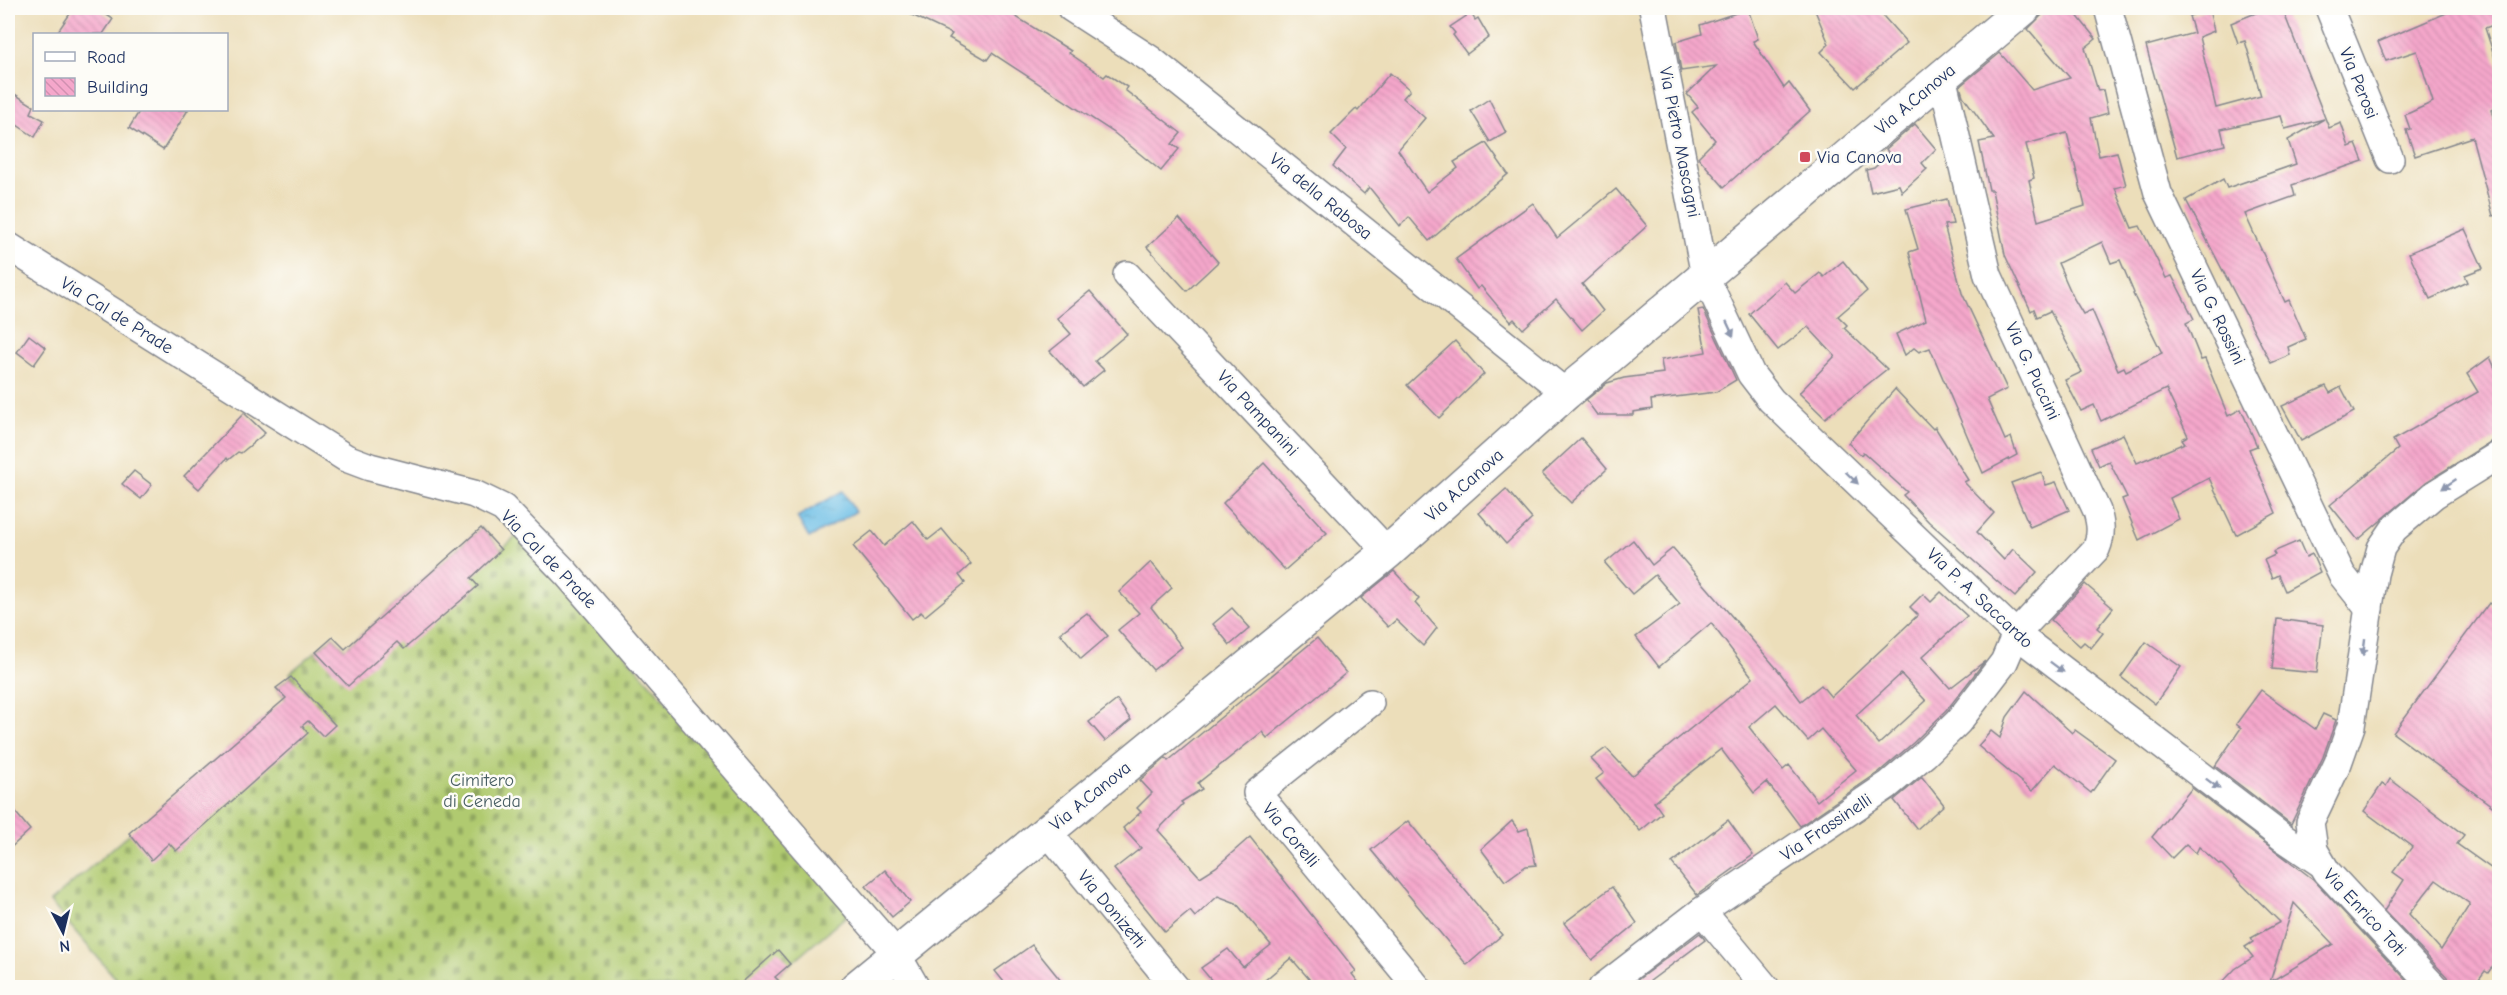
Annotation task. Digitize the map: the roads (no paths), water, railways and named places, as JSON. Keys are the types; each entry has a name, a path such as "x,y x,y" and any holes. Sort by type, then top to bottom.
{"street":[{"name":"Via della Rabosa","path":"1071,8 1150,59 1566,393"},
{"name":"Via Pietro Mascagni","path":"1653,8 1706,276"},
{"name":"Via A.Canova","path":"856,987 1388,552 1566,393 2024,8"},
{"name":"Via G. Rossini","path":"2108,8 2158,193 2342,575 2369,609"},
{"name":"Via Perosi","path":"2329,8 2390,159"},
{"name":"Via G. Puccini","path":"1942,76 1989,274 2097,511 2102,531 2096,549 2016,634"},
{"name":"Via Cal de Prade","path":"8,246 346,458 370,467 474,494 503,508 566,573 896,953 916,987"},
{"name":"Via Pampanini","path":"1127,274 1388,552"},
{"name":"Via P. A. Saccardo","path":"1706,276 1751,374 1771,400 2016,634 2282,837 2319,862"},
{"path":"2319,862 2311,840 2310,822 2338,763 2351,726 2377,559 2385,541 2394,529 2434,495 2499,454"},
{"name":"Via Frassinelli","path":"1602,987 1702,911 1888,784 1924,755 1958,722 2004,662 2016,634"},
{"name":"Via Corelli","path":"1370,703 1257,793 1418,987"},
{"name":"Via Donizetti","path":"1047,831 1176,987"},
{"name":"Via Enrico Toti","path":"2319,862 2435,987"},
{"path":"1702,911 1766,987"}],"water":[{"path":"843,491 855,512 809,538 797,517"}],"place":[{"name":"Via Canova","path":"1805,157"}],"park label":[{"name":"Cimitero di Ceneda","path":"482,790"}]}
